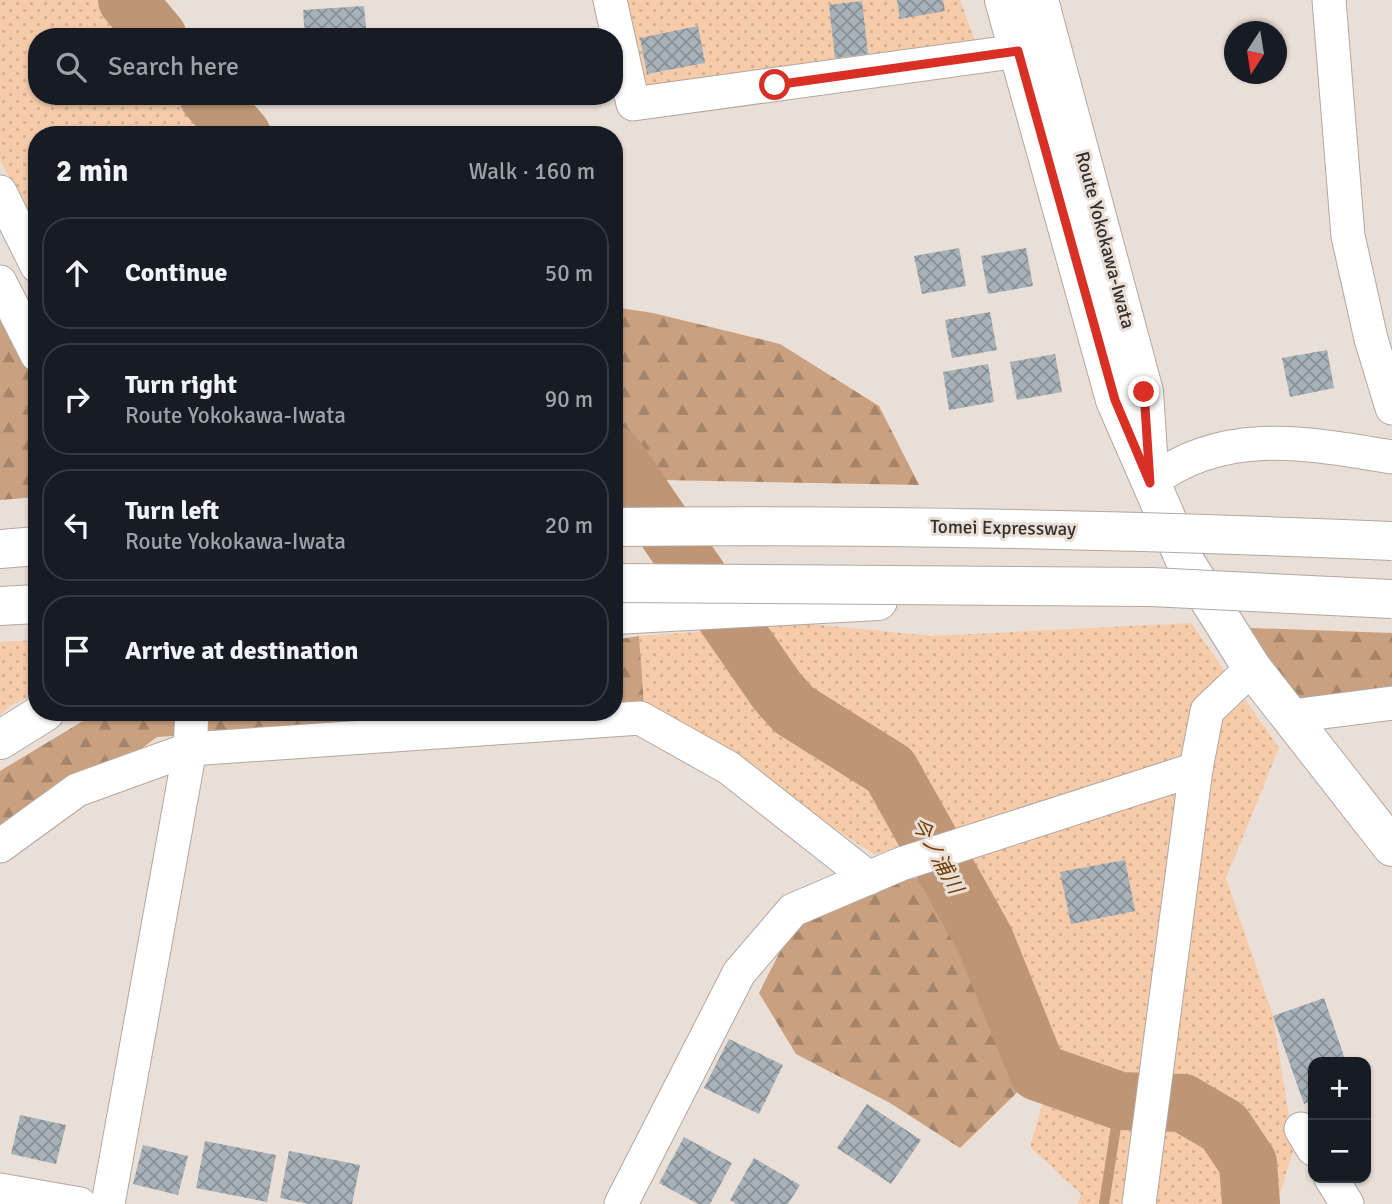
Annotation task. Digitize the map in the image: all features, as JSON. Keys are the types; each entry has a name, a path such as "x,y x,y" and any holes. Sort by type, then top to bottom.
{"main road":[{"name":"Route Yokokawa-Iwata","path":"1004,0 1115,400 1186,563 1252,668 1392,847"},
{"name":"Route Yokokawa-Iwata","path":"1039,0 1144,392 1150,483"},
{"name":"Tomei Expressway","path":"623,527 801,525 1114,529 1392,541"},
{"path":"0,549 28,547"},
{"path":"623,604 1151,587 1392,599"},
{"path":"0,606 28,604"},
{"path":"0,740 31,721"}],"street":[{"path":"610,0 616,28"},
{"path":"1329,0 1348,236 1371,340 1392,408"},
{"path":"623,59 633,104 1018,51"},
{"path":"0,192 28,248"},
{"path":"0,282 28,337"},
{"path":"1150,483 1174,464 1233,446 1275,441 1386,448"},
{"path":"1139,1204 1147,1160 1196,769 1207,711 1252,668"},
{"path":"1292,716 1392,703"},
{"path":"623,719 640,718 729,768 869,878"},
{"path":"108,1204 190,749 192,721"},
{"path":"0,846 77,790 190,749 596,721"},
{"path":"621,1204 738,973 793,910 901,864 1196,769"},
{"path":"1334,1183 1347,1204"},
{"path":"0,1190 80,1204"}],"shaded area":[{"path":"0,0 148,0 173,28 28,28 28,105 242,105 261,126 28,126 28,214 0,160"},
{"path":"610,0 960,0 981,56 633,104 623,59 623,28 616,28"},
{"path":"623,447 661,480 623,479"},
{"path":"1191,623 1279,748 1226,878 1273,1016 1294,1148 1277,1204 1078,1204 1081,1194 1030,1147 1046,1091 949,877 926,836 875,855 644,705 639,636 810,624 932,636"},
{"path":"28,640 28,698 11,705 0,715 0,642"}],"green space":[{"path":"0,298 28,342 28,498 0,500"},
{"path":"623,308 653,313 780,344 879,406 919,485 661,480 623,445"},
{"path":"1226,627 1392,633 1392,694 1292,716"},
{"path":"639,636 644,705 623,706 623,639"},
{"path":"83,721 400,721 157,737 0,854 0,771"},
{"path":"949,877 1038,1072 960,1148 890,1103 796,1054 759,993 797,918 897,879"}],"building":[{"path":"897,0 943,0 945,11 900,19"},
{"path":"862,1 868,54 835,58 829,5"},
{"path":"364,6 366,28 304,28 303,10"},
{"path":"698,26 705,63 647,74 640,38"},
{"path":"959,248 966,286 922,294 914,256"},
{"path":"1026,248 1033,286 988,294 981,256"},
{"path":"990,312 997,350 952,358 945,320"},
{"path":"1327,350 1334,388 1290,397 1282,358"},
{"path":"1055,354 1062,392 1017,400 1010,362"},
{"path":"988,364 994,402 949,410 943,372"},
{"path":"1125,860 1135,911 1071,924 1060,872"},
{"path":"1324,998 1344,1057 1308,1057 1308,1102 1304,1104 1273,1016"},
{"path":"729,1039 783,1065 759,1114 704,1088"},
{"path":"867,1104 921,1140 891,1184 837,1148"},
{"path":"20,1115 66,1125 56,1164 11,1154"},
{"path":"684,1137 732,1163 710,1204 698,1204 659,1183"},
{"path":"205,1141 276,1155 267,1202 196,1188"},
{"path":"143,1145 188,1156 178,1195 133,1184"},
{"path":"289,1151 360,1165 352,1204 309,1204 280,1198"},
{"path":"754,1158 800,1185 788,1204 736,1204 730,1200"}],"waterway":[{"name":"今ノ浦川","path":"127,0 150,28"},
{"name":"今ノ浦川","path":"216,105 234,126"},
{"name":"今ノ浦川","path":"623,468 777,691 794,710 890,770 985,940 1038,1072 1120,1101 1183,1103 1224,1127 1248,1163 1251,1204"},
{"path":"1104,1204 1120,1101"}],"route":[{"path":"775,85 1018,51 1115,400 1150,483 1144,392"}]}
